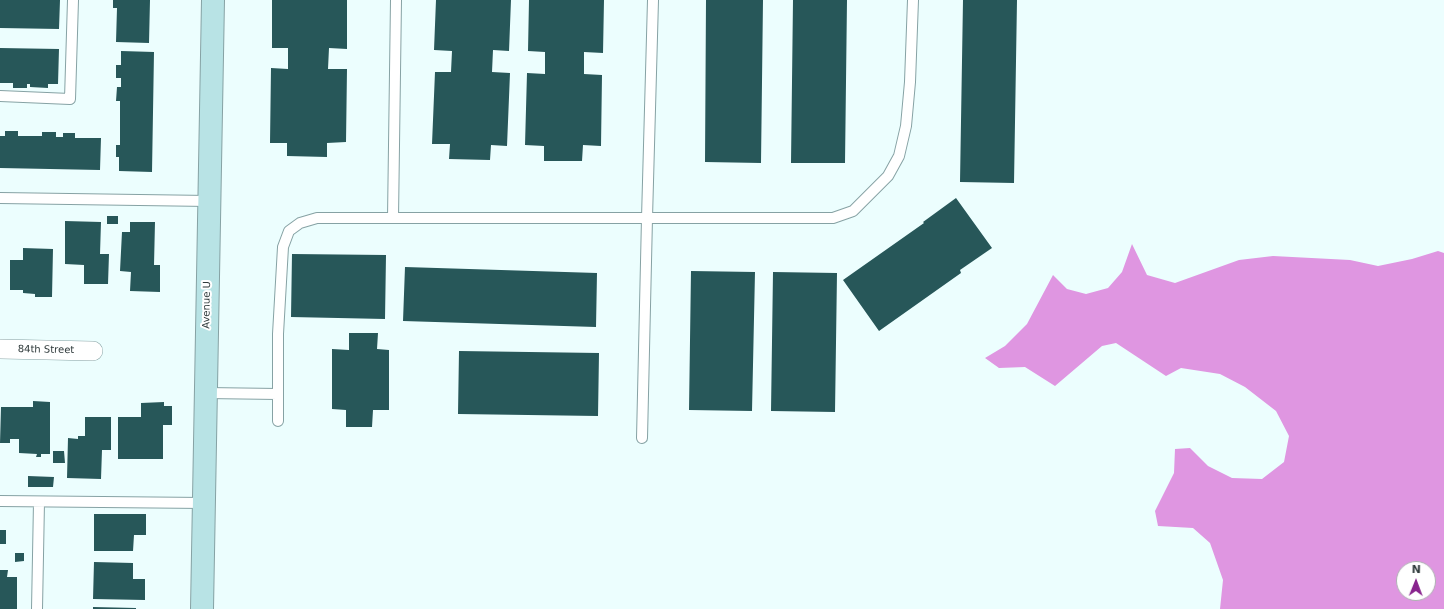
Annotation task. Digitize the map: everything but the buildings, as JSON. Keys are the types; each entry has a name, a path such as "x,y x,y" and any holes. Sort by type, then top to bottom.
{"street":[{"name":"Avenue U","path":"202,609 213,0"},
{"name":"84th Street","path":"0,349 93,351"}],"lane":[{"path":"0,96 70,99 73,0"},
{"path":"393,218 396,0"},
{"path":"642,438 653,0"},
{"path":"278,421 278,334 283,247 289,231 300,223 317,218 833,218 853,211 888,176 899,156 906,126 910,82 913,0"},
{"path":"0,198 209,201"},
{"path":"206,394 278,394"},
{"path":"0,501 204,503"},
{"path":"37,609 38,502"}],"shaded area":[{"path":"1132,244 1147,275 1175,283 1239,260 1273,256 1350,260 1378,266 1412,259 1438,251 1444,253 1444,609 1220,609 1223,580 1210,543 1193,528 1158,526 1155,511 1174,473 1175,449 1190,448 1208,466 1232,478 1262,479 1284,462 1289,436 1276,411 1245,387 1220,374 1181,368 1166,376 1116,343 1102,346 1055,386 1025,367 999,368 985,358 1005,346 1027,324 1053,275 1067,289 1086,294 1108,288 1122,272"}]}
